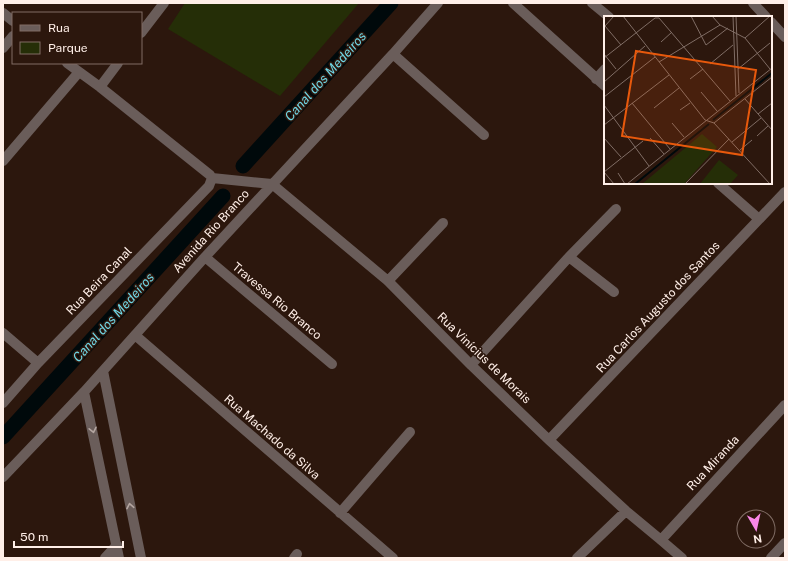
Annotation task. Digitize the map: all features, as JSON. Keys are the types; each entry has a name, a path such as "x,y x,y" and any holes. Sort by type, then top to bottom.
{"street":[{"path":"142,32 164,3"},
{"name":"Avenida Rio Branco","path":"3,477 103,371 268,184 392,54 438,3"},
{"path":"513,3 604,85"},
{"path":"592,3 608,16"},
{"path":"753,3 765,16"},
{"path":"3,13 12,20"},
{"path":"772,23 785,37"},
{"path":"3,48 12,37"},
{"path":"392,54 484,135"},
{"path":"68,64 100,87 210,175 216,178 268,184"},
{"path":"100,87 117,64"},
{"path":"596,79 604,70"},
{"path":"3,161 79,72"},
{"name":"Rua Beira Canal","path":"3,403 38,363 216,178"},
{"name":"Rua Vinícius de Morais","path":"268,184 388,281 471,365 549,440 626,511 682,558"},
{"path":"719,184 759,219"},
{"name":"Rua Carlos Augusto dos Santos","path":"549,440 785,192"},
{"path":"471,365 569,257 616,209"},
{"path":"388,281 443,223"},
{"name":"Travessa Rio Branco","path":"205,257 332,364"},
{"path":"569,257 614,292"},
{"path":"3,333 38,363"},
{"name":"Rua Machado da Silva","path":"135,335 393,558"},
{"path":"103,371 141,558"},
{"path":"84,392 119,558"},
{"name":"Rua Miranda","path":"661,540 785,405"},
{"path":"340,513 410,432"},
{"path":"577,558 626,511"},
{"path":"771,558 785,543"},
{"path":"105,558 117,544"}],"green space":[{"path":"185,3 359,3 280,96 168,29"}],"waterway":[{"name":"Canal dos Medeiros","path":"243,166 391,3"},
{"name":"Canal dos Medeiros","path":"3,437 223,196"}]}
